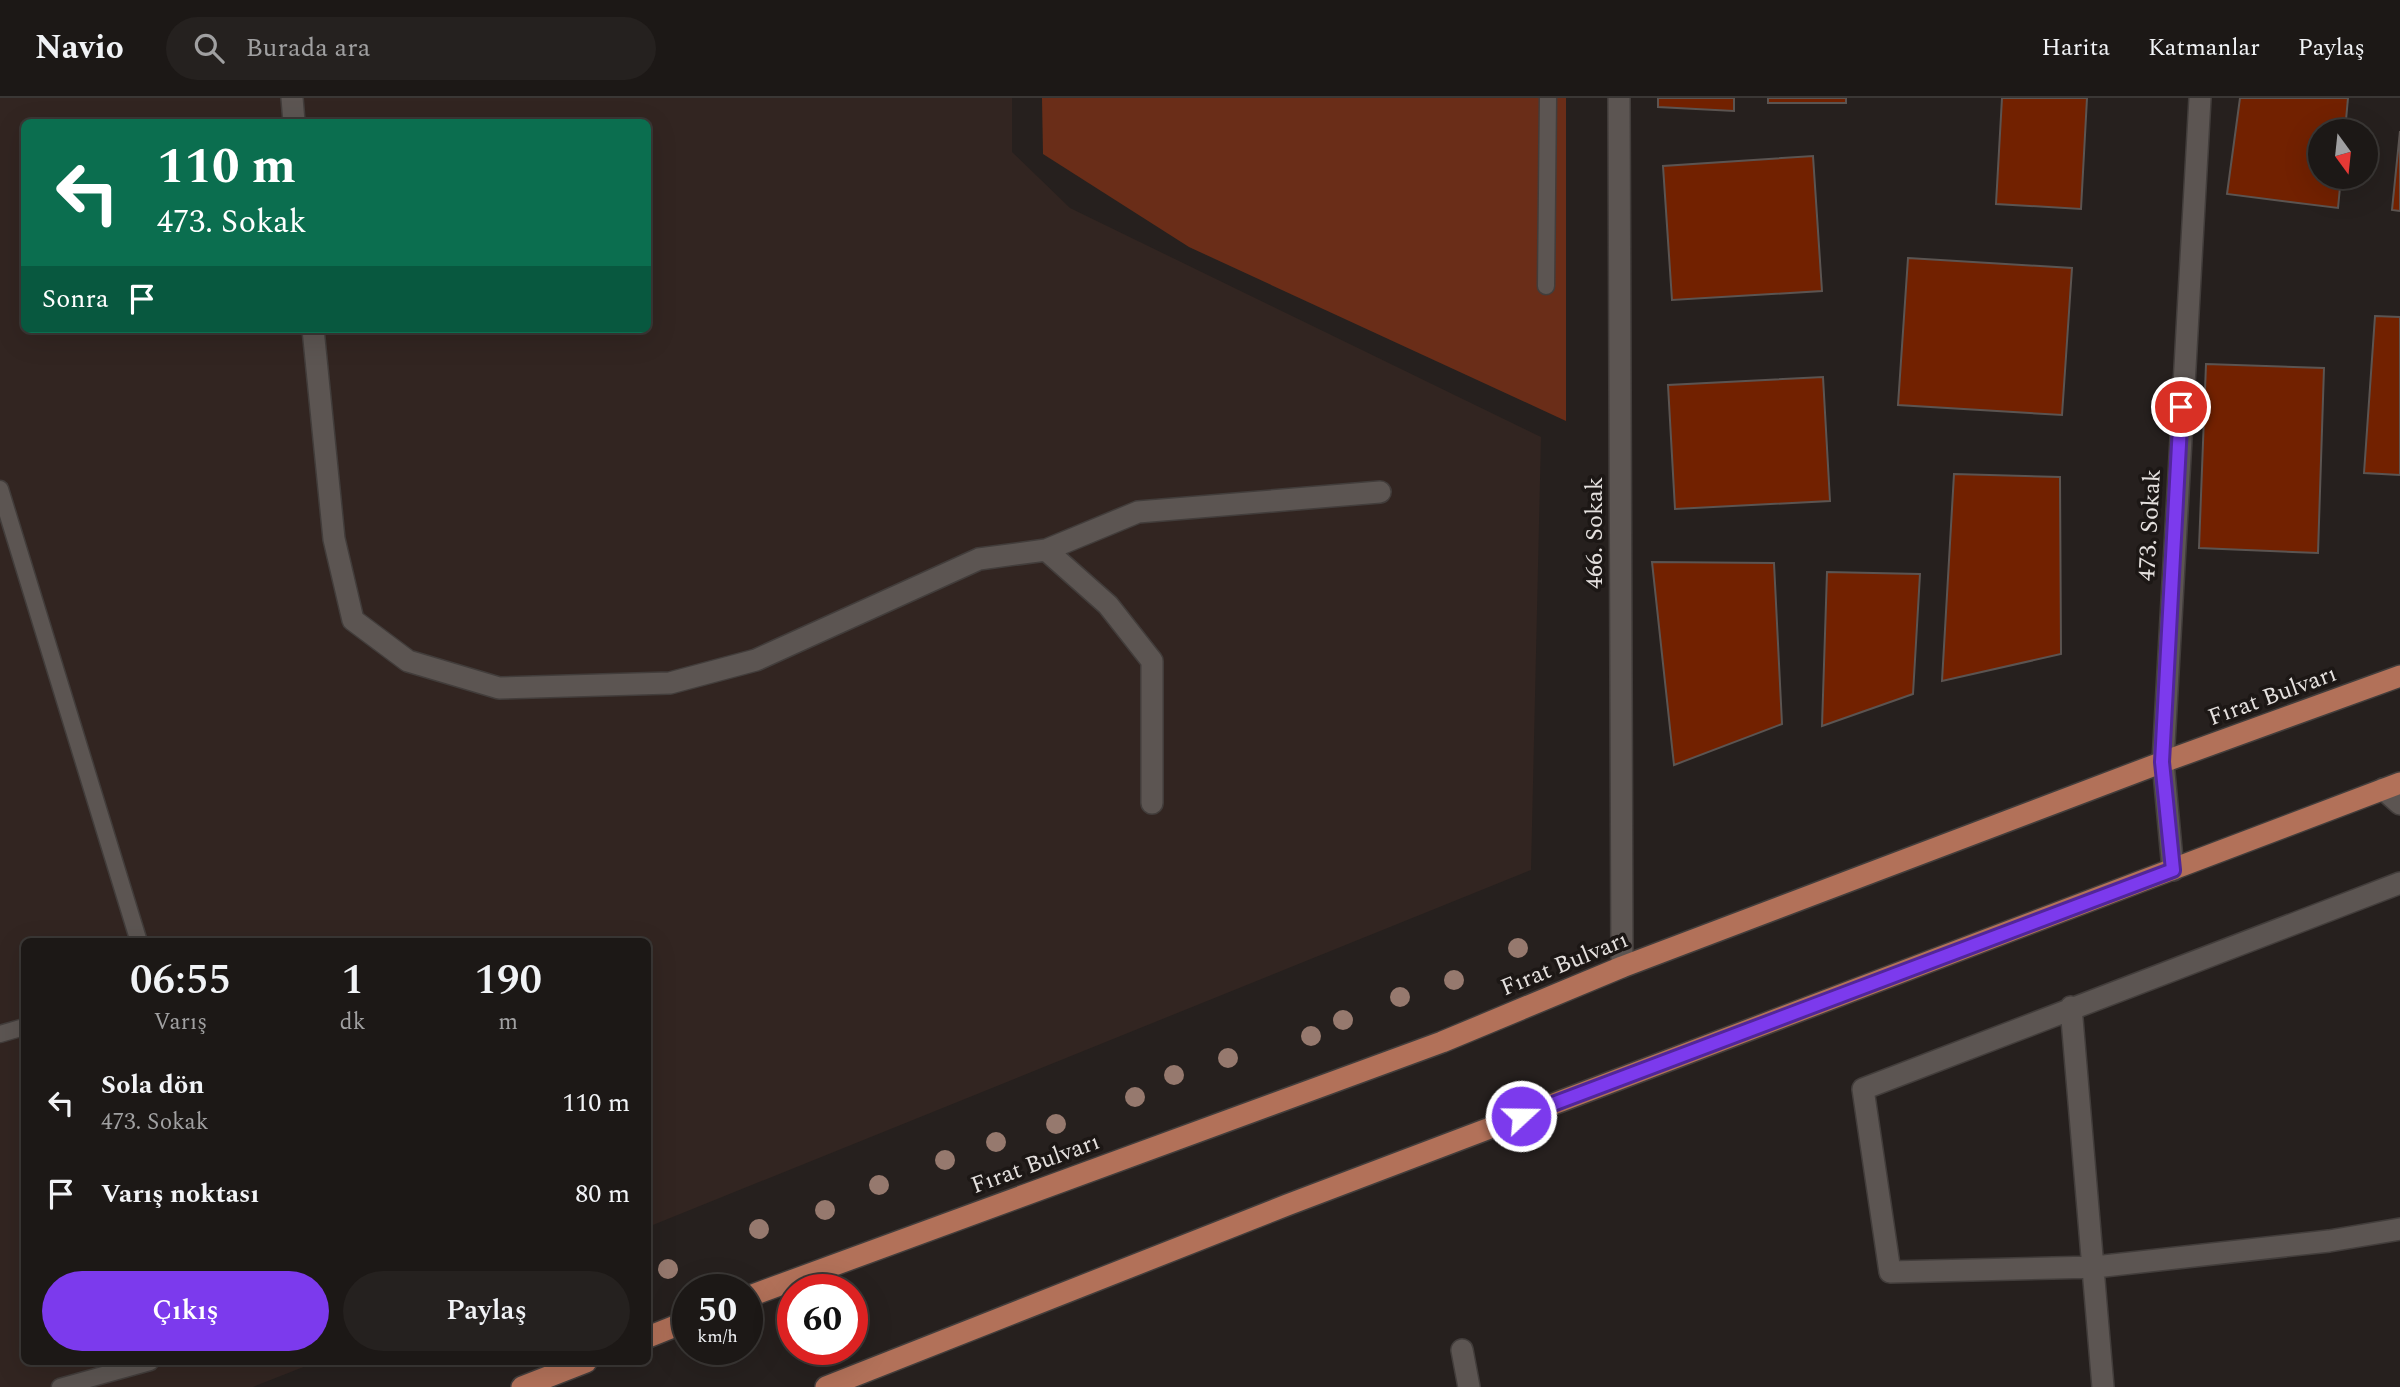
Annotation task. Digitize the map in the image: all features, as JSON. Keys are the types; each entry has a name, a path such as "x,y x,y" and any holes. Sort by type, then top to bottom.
{"main road":[{"name":"Fırat Bulvarı","path":"763,1291 1442,1042 1622,967 2162,762 2400,676"},
{"path":"826,1387 1287,1205 2392,786"},
{"path":"651,1336 672,1327"},
{"path":"522,1387 578,1365"}],"street":[{"path":"292,98 294,119"},
{"name":"466. Sokak","path":"1619,98 1622,967"},
{"name":"473. Sokak","path":"2173,870 2162,762 2200,98"},
{"path":"313,333 334,539 353,620 408,661 499,688 670,683 757,660 979,559 1046,550 1138,512 1380,492"},
{"path":"1046,550 1108,605 1153,661 1152,803"},
{"path":"2392,786 2400,804"},
{"path":"2400,883 1863,1089 1890,1272 2095,1267 2329,1241 2400,1229"},
{"path":"2071,1007 2103,1387"},
{"path":"1462,1350 1469,1387"}],"lane":[{"path":"1546,286 1548,98"},
{"path":"0,489 138,938"},
{"path":"0,1034 21,1028"},
{"path":"60,1387 139,1365"}],"shaded area":[{"path":"0,98 1012,98 1012,152 1070,208 1541,437 1531,870 651,1226 651,938 21,938 21,1365 308,1365 253,1387 0,1387"},
{"path":"1042,98 1566,98 1566,421 1189,247 1043,154"}],"building":[{"path":"1658,98 1734,98 1734,111 1658,107"},
{"path":"1768,98 1846,98 1846,103 1768,103"},
{"path":"2002,98 2087,98 2081,209 1996,204"},
{"path":"2240,98 2348,98 2346,119 2308,119 2308,189 2340,189 2338,208 2227,194"},
{"path":"2400,131 2400,211 2392,210"},
{"path":"1813,156 1822,291 1672,300 1663,166"},
{"path":"1908,258 2072,268 2062,415 1898,405"},
{"path":"2375,316 2400,317 2400,475 2364,473"},
{"path":"2206,364 2324,368 2318,553 2199,548"},
{"path":"1823,377 1830,501 1675,509 1668,385"},
{"path":"1954,474 2060,477 2061,654 1942,681"},
{"path":"1652,562 1774,563 1782,724 1674,765"},
{"path":"1827,572 1920,574 1913,694 1822,726"}],"route":[{"path":"1521,1116 2173,870 2162,762 2181,407"}]}
